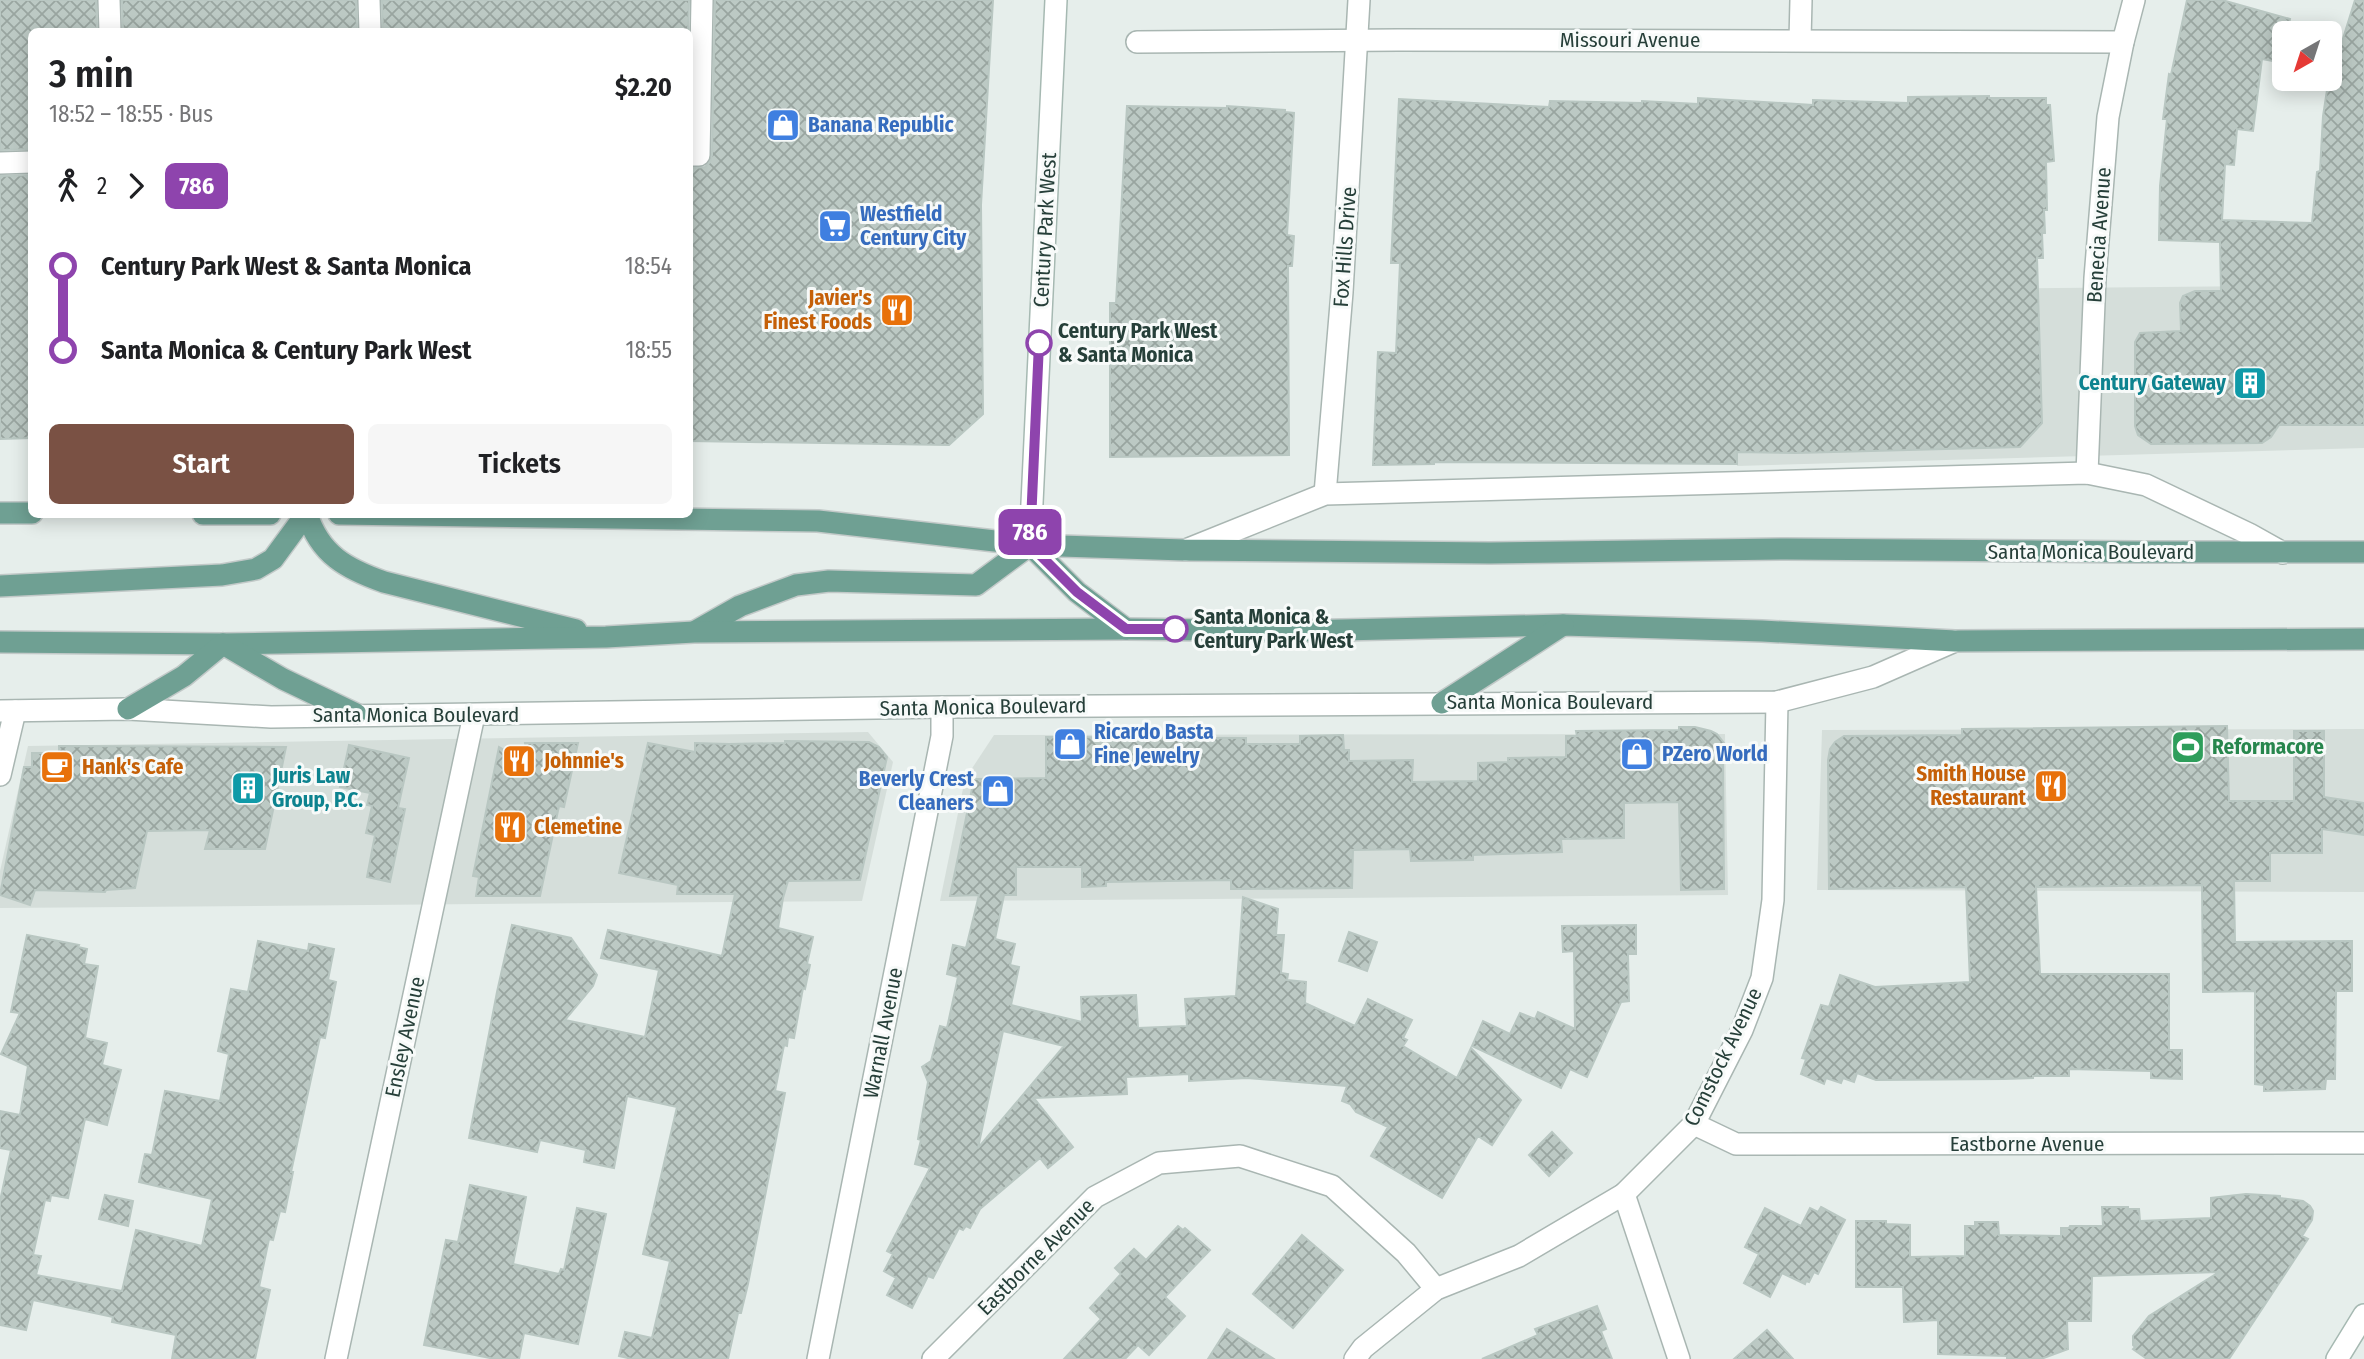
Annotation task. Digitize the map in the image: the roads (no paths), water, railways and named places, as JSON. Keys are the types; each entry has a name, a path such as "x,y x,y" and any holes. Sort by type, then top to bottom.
{"main road":[{"path":"0,513 28,513"},
{"path":"0,586 222,575 256,569 273,559 304,518"},
{"path":"308,518 313,533 331,555 356,572 384,582 606,637"},
{"name":"Santa Monica Boulevard","path":"613,518 818,521 1030,545 1184,550 1490,553 1787,549 2364,552"},
{"path":"694,632 740,606 796,585 829,581 976,585 1030,545 1077,592 1126,629"},
{"name":"Santa Monica Boulevard","path":"0,642 223,644 606,637 694,632 1126,629 1298,631 1563,625 1762,631 1955,641 2364,639"},
{"path":"1442,703 1563,625"},
{"path":"128,709 184,676 223,644 283,679 356,714"}],"street":[{"path":"109,0 110,28"},
{"path":"369,0 370,28"},
{"path":"693,155 699,155 702,0"},
{"name":"Century Park West","path":"1030,545 1056,0"},
{"name":"Fox Hills Drive","path":"1325,494 1342,292 1359,0"},
{"path":"1800,40 1801,0"},
{"name":"Benecia Avenue","path":"2087,473 2097,251 2108,117 2134,0"},
{"name":"Missouri Avenue","path":"1137,42 2123,41"},
{"path":"0,163 28,162"},
{"name":"Santa Monica Boulevard","path":"1184,550 1325,494 2087,473 2146,485 2283,553"},
{"name":"Santa Monica Boulevard","path":"8,711 128,709 271,717 942,707 1777,702 1873,677 1955,641"},
{"name":"Comstock Avenue","path":"1355,1359 1363,1348 1436,1289 1519,1256 1624,1194 1694,1124 1742,1030 1762,978 1773,900 1777,702"},
{"name":"Warnall Avenue","path":"818,1359 942,736 942,707"},
{"path":"0,775 8,711"},
{"name":"Ensley Avenue","path":"336,1359 474,715"},
{"name":"Eastborne Avenue","path":"1694,1124 1736,1144 2364,1143"},
{"name":"Eastborne Avenue","path":"933,1359 1095,1197 1159,1163 1240,1156 1332,1186 1406,1253 1436,1289"},
{"path":"1624,1194 1679,1359"},
{"path":"2337,1359 2364,1315"}],"place":[{"name":"Banana Republic","path":"783,125"},
{"name":"Westfield Century City","path":"835,226"},
{"name":"Javier's Finest Foods","path":"897,310"},
{"name":"Century Park West & Santa Monica","path":"1039,343"},
{"name":"Century Gateway","path":"2250,383"},
{"name":"Santa Monica & Century Park West","path":"1175,629"},
{"name":"Ricardo Basta Fine Jewelry","path":"1070,744"},
{"name":"Reformacore","path":"2188,747"},
{"name":"PZero World","path":"1637,754"},
{"name":"Johnnie's","path":"519,761"},
{"name":"Hank's Cafe","path":"57,767"},
{"name":"Smith House Restaurant","path":"2051,786"},
{"name":"Juris Law Group, P.C.","path":"248,788"},
{"name":"Beverly Crest Cleaners","path":"998,791"},
{"name":"Clemetine","path":"510,827"}]}
